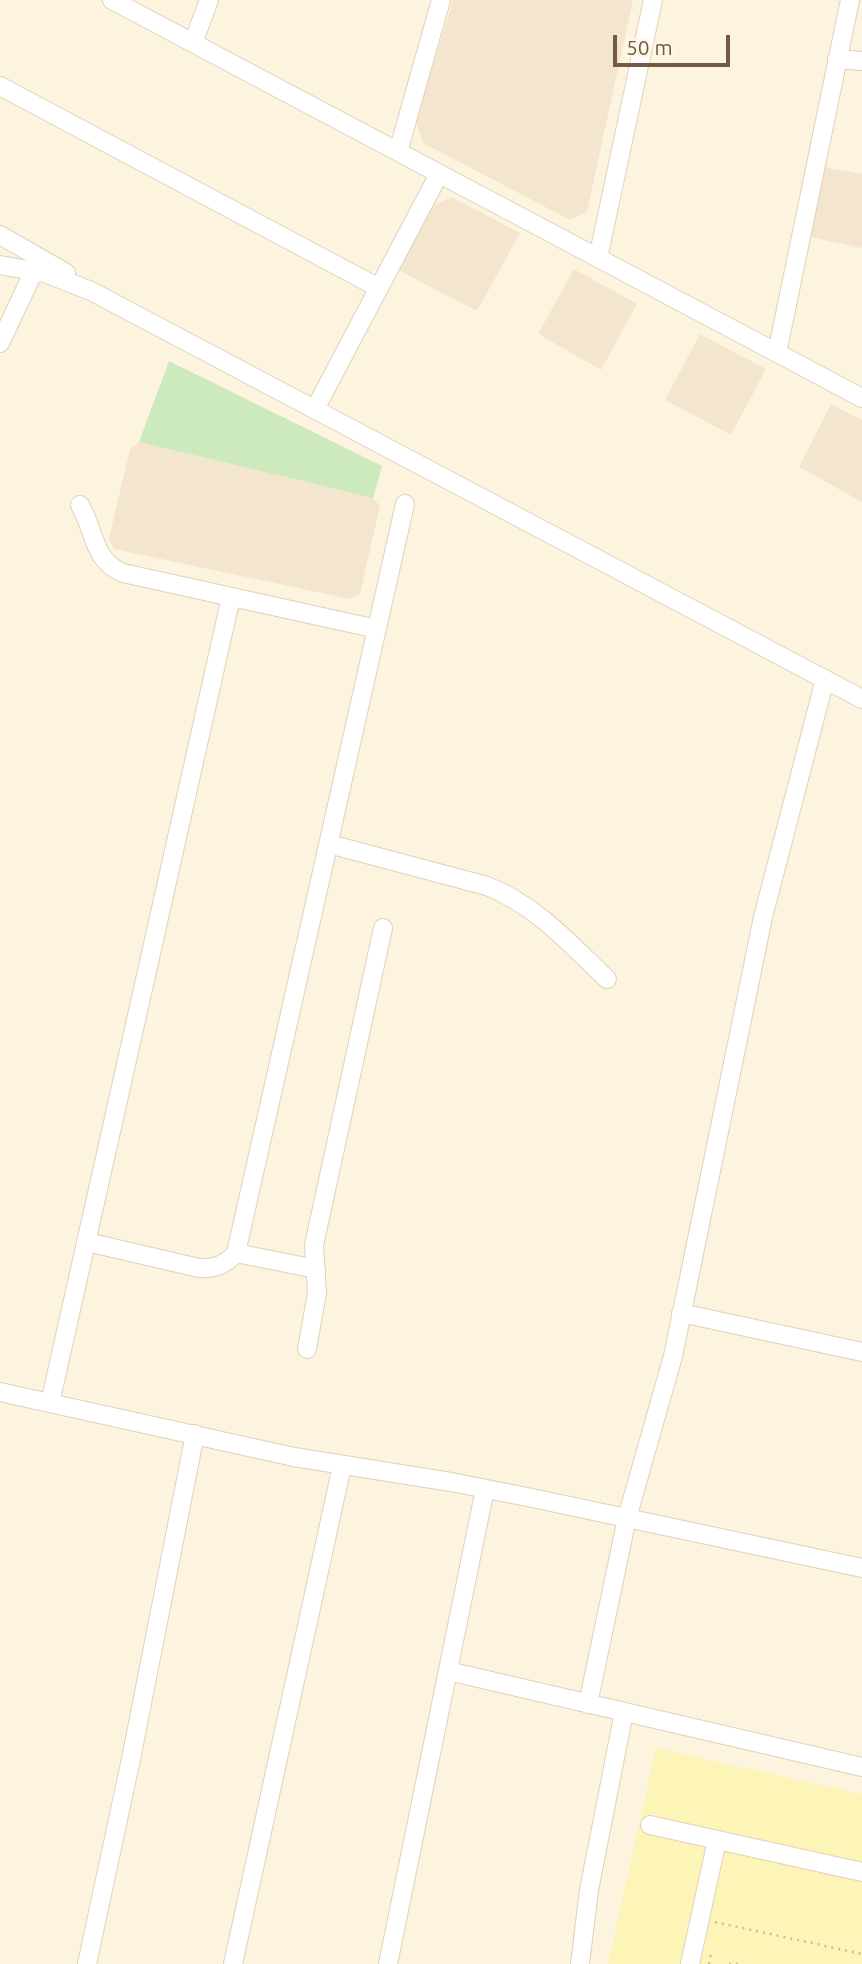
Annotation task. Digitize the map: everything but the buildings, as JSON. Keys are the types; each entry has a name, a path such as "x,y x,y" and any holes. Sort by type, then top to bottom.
{"street":[{"path":"112,0 862,398"},
{"path":"193,43 209,0"},
{"path":"398,152 441,0"},
{"path":"598,258 653,0"},
{"path":"777,353 850,0"},
{"path":"837,59 862,61"},
{"path":"0,86 379,288"},
{"path":"315,410 439,174"},
{"path":"0,235 40,257 91,291"},
{"path":"0,265 60,278 91,291 862,699"},
{"path":"0,343 34,271"},
{"path":"80,505 89,523 97,551 107,565 115,570 377,629"},
{"path":"86,1242 210,1269 221,1266 236,1253 405,505"},
{"path":"50,1403 231,597"},
{"path":"588,1704 627,1518 673,1356 763,917 825,679"},
{"path":"329,844 510,896 542,918 607,979"},
{"path":"307,1349 316,1301 314,1245 383,928"},
{"path":"236,1253 316,1269"},
{"path":"681,1313 862,1352"},
{"path":"0,1392 342,1466 485,1489 862,1568"},
{"path":"87,1964 134,1746 195,1434"},
{"path":"233,1964 342,1466"},
{"path":"388,1964 485,1489"},
{"path":"448,1671 862,1767"},
{"path":"580,1964 589,1890 624,1712"},
{"path":"650,1825 862,1871"},
{"path":"690,1964 717,1840"}],"path":[{"path":"700,1919 862,1954"},
{"path":"729,1964 741,1964"}],"shaded area":[{"path":"453,0 633,0 587,212 570,220 423,143 416,121"},
{"path":"824,167 862,174 862,248 810,237"},
{"path":"452,197 520,233 477,311 396,269 428,207"},
{"path":"574,269 637,304 601,370 538,334"},
{"path":"700,334 766,369 731,435 665,400"},
{"path":"831,404 862,420 862,502 799,467"},
{"path":"139,442 373,498 380,506 360,594 350,599 114,549 109,538 130,449"}],"green space":[{"path":"169,361 382,466 373,498 139,442"}],"sand":[{"path":"656,1748 862,1794 862,1964 608,1964"}]}
